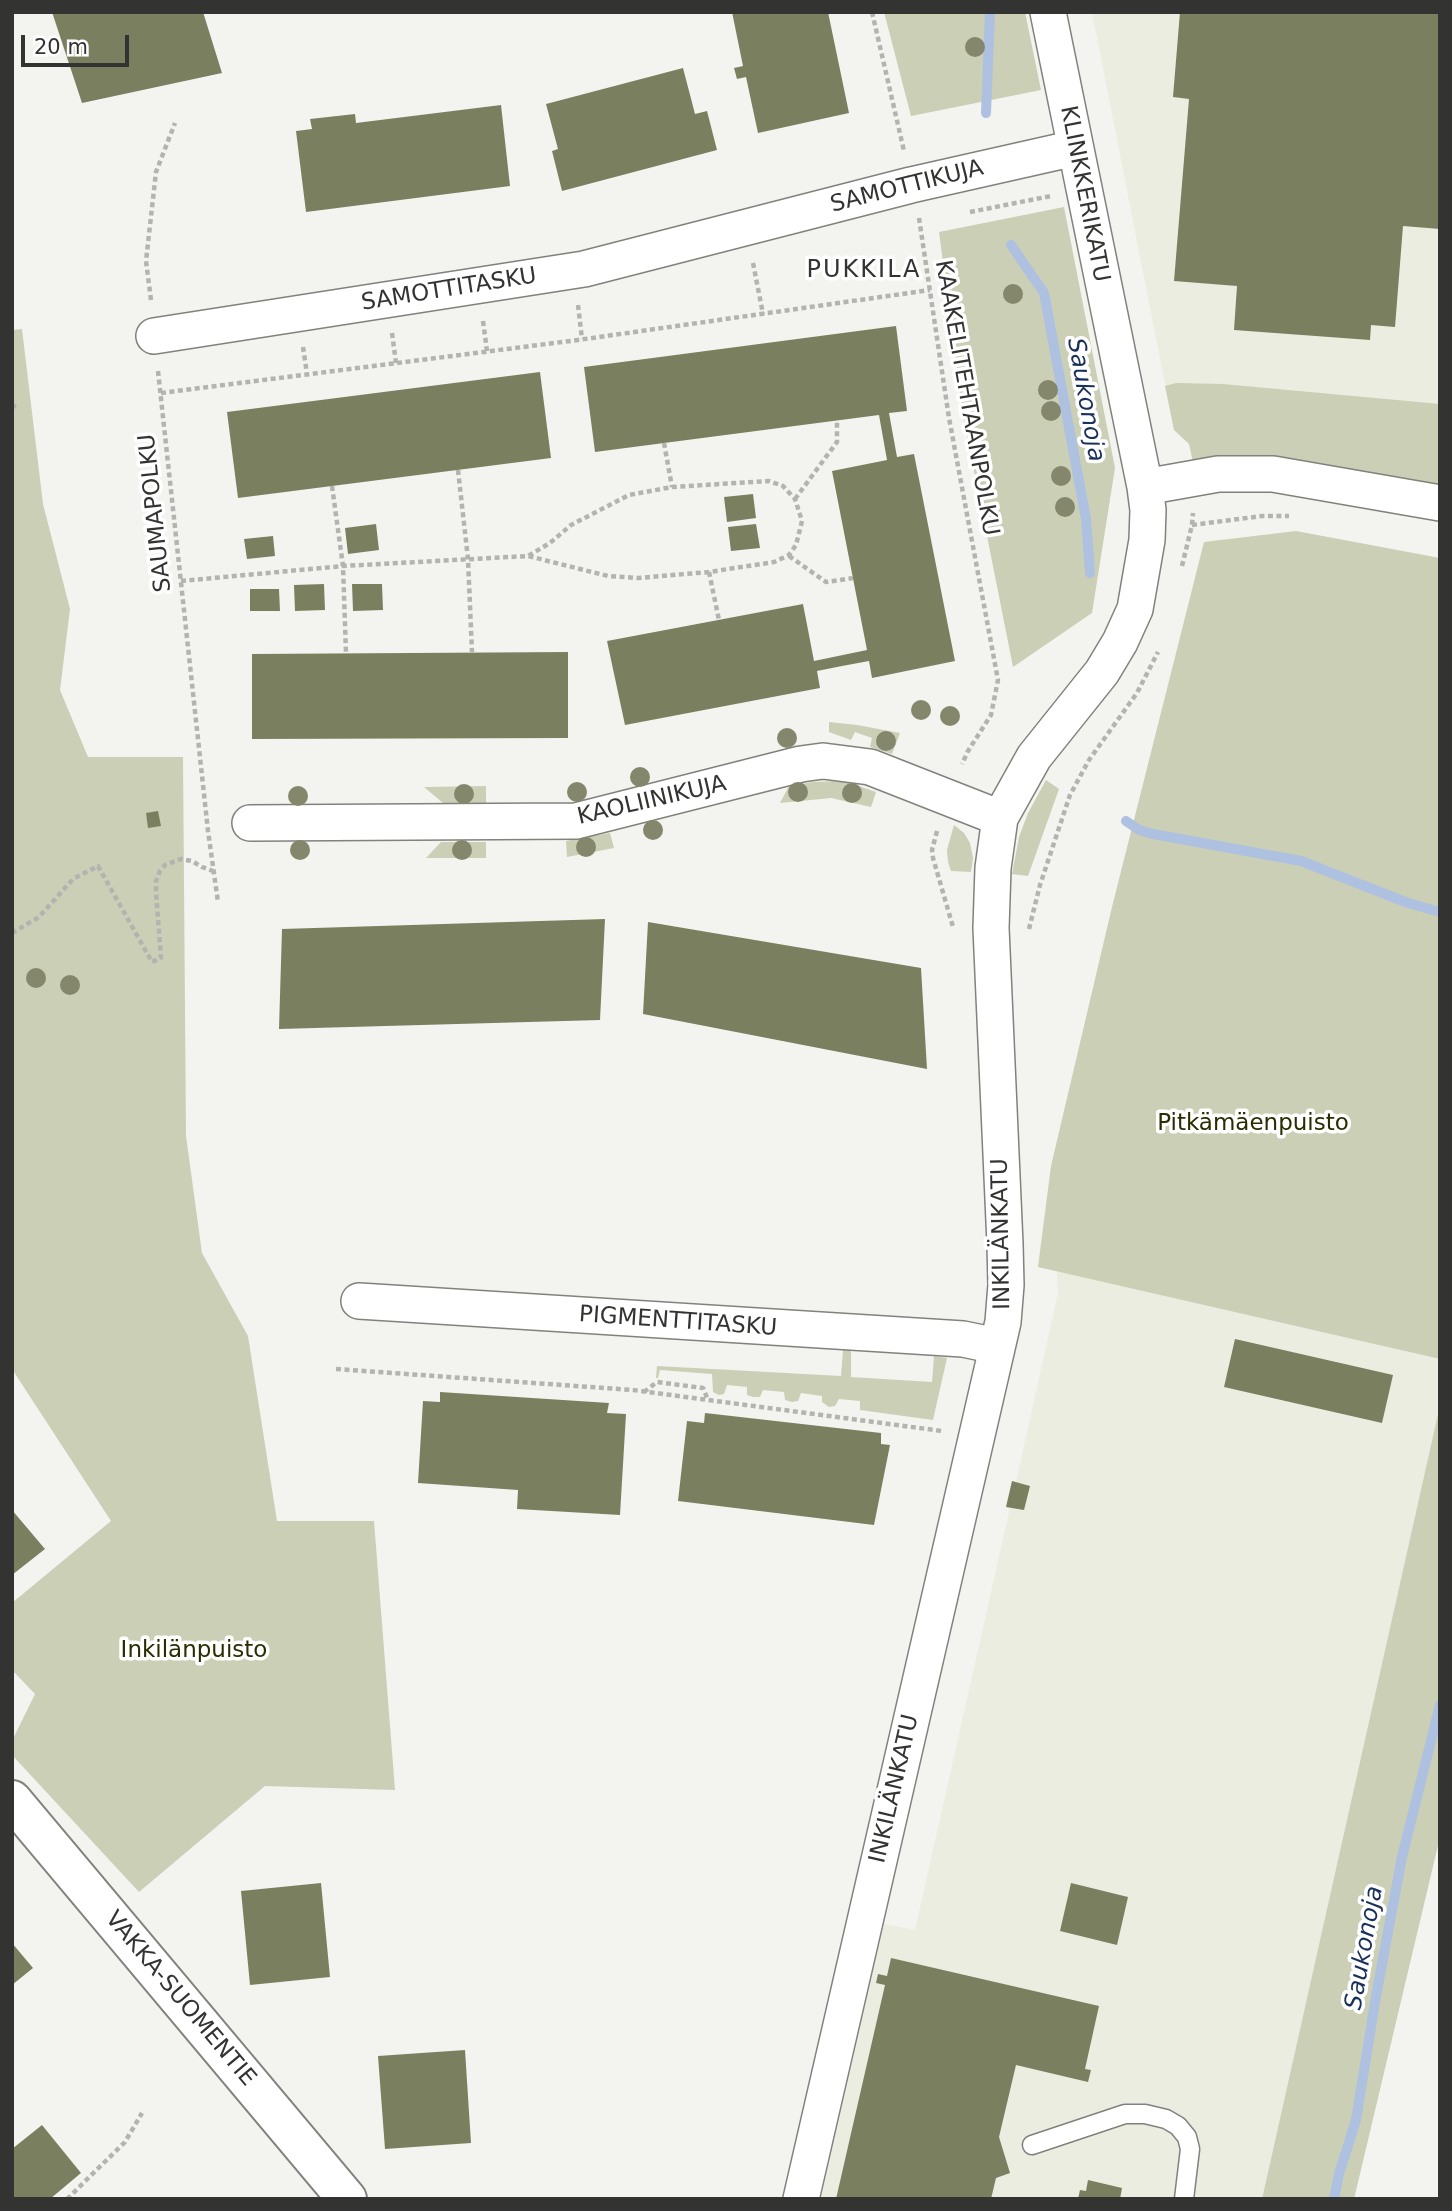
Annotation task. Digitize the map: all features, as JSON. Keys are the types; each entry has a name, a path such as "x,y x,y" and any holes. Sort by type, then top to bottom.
{"street":[{"name":"KLINKKERIKATU","path":"1048,12 1121,376"},
{"name":"SAMOTTIKUJA","path":"743,228 911,185 1076,148"},
{"name":"SAMOTTITASKU","path":"155,335 584,269 743,228"},
{"name":"INKILÄNKATU","path":"801,2199 1003,1322 1006,1285 991,928 993,868 1000,818 1034,757 1102,672 1135,609 1147,540 1148,510 1121,376"},
{"path":"1145,487 1232,474 1273,474 1440,503"},
{"name":"KAOLIINIKUJA","path":"250,823 576,821 801,764 823,761 870,767 1000,818"},
{"name":"PIGMENTTITASKU","path":"359,1301 963,1339 997,1346"},
{"name":"VAKKA-SUOMENTIE","path":"12,1800 347,2199"}],"lane":[{"path":"1032,2145 1125,2114 1145,2114 1166,2119 1178,2126 1187,2137 1190,2149 1184,2199"}],"path":[{"name":"KAAKELITEHTAANPOLKU","path":"872,12 920,222 949,418 998,680 991,715 968,751 959,773"},
{"name":"SAUMAPOLKU","path":"175,123 156,172 146,261 218,902"},
{"path":"959,214 1052,195"},
{"path":"920,222 933,219"},
{"path":"743,228 763,314"},
{"path":"161,393 578,340 930,290"},
{"path":"795,499 837,442 837,420"},
{"path":"664,443 673,487"},
{"path":"458,470 468,559 472,652"},
{"path":"1179,577 1192,525 1193,511 1187,479"},
{"path":"181,581 343,566 528,556 608,576 638,578 709,572 774,562 789,555 796,545 802,521 795,499 783,486 769,481 673,487 629,495 571,525 550,543 528,556"},
{"path":"332,486 343,566 346,653"},
{"path":"1192,525 1262,516 1293,516"},
{"path":"789,555 826,582 853,578"},
{"path":"709,572 719,620"},
{"path":"1027,940 1040,885 1070,795 1089,760 1138,693 1160,647"},
{"path":"937,828 933,858 954,930"},
{"path":"12,933 40,917 74,879 98,866 152,962 161,958 156,881 165,865 181,859 213,871"},
{"path":"336,1370 644,1392 943,1431 939,1444"},
{"path":"644,1392 657,1382 682,1385 703,1388 708,1401"},
{"path":"67,2199 125,2142 142,2113"}],"shaded area":[{"path":"1092,12 1440,12 1440,478 1174,430"},
{"path":"1057,1271 1440,1359 1440,1405 1262,2199 821,2199 884,1924 915,1930 1010,1508 1006,1507 1012,1481 1016,1482 1058,1293"}],"green space":[{"path":"884,12 1025,12 1041,90 911,116"},
{"path":"1064,207 1115,468 1092,613 1013,667 963,415 939,232"},
{"name":"Inkilänpuisto","path":"22,329 43,504 70,609 60,690 88,757 183,757 186,1136 202,1253 248,1336 277,1521 374,1521 395,1790 265,1786 139,1892 12,1755 12,1741 35,1694 12,1670 12,1603 111,1521 12,1369 12,330"},
{"path":"1176,383 1223,384 1440,404 1440,485 1270,457 1193,462 1189,444 1174,430 1165,386"},
{"name":"Pitkämäenpuisto","path":"1296,531 1440,558 1440,1359 1038,1267 1051,1166 1112,907 1204,542"},
{"path":"829,722 900,733 892,754 870,747 872,738 855,732 851,740 829,732"},
{"path":"1046,780 1059,789 1028,876 1012,874 1019,837 1028,813"},
{"path":"837,781 876,792 871,807 831,798 780,803 789,786"},
{"path":"486,786 486,803 443,803 424,787"},
{"path":"954,825 964,833 970,843 973,858 971,872 951,871 947,850"},
{"path":"610,833 614,848 567,857 566,841"},
{"path":"441,842 486,842 486,858 426,858"},
{"path":"843,1350 851,1350 851,1377 932,1382 934,1356 947,1358 933,1420 860,1410 860,1401 839,1399 835,1406 829,1407 822,1402 822,1396 801,1393 798,1401 792,1402 785,1400 784,1392 763,1390 760,1397 753,1397 747,1395 747,1387 727,1385 724,1394 719,1395 713,1392 712,1374 660,1370 656,1378 657,1366 841,1376"},
{"path":"1440,1405 1440,1837 1354,2199 1262,2199"}],"building":[{"path":"52,12 203,12 222,73 82,103"},
{"path":"732,12 828,12 849,113 758,133 746,77 737,79 734,68 743,66"},
{"path":"1180,12 1440,12 1440,229 1403,226 1395,327 1371,325 1370,340 1234,330 1237,286 1174,281 1189,99 1173,97"},
{"path":"683,68 695,114 707,111 717,150 562,191 552,151 558,149 546,104"},
{"path":"501,105 510,186 306,212 296,131 312,129 310,119 355,114 356,123"},
{"path":"896,326 907,411 889,413 897,457 914,454 955,661 872,678 869,661 842,666 817,671 820,688 625,725 607,641 803,604 814,661 867,650 832,471 887,460 879,415 595,452 584,367"},
{"path":"540,372 551,458 238,498 227,412"},
{"path":"753,494 756,518 727,522 724,497"},
{"path":"376,524 379,550 348,554 345,528"},
{"path":"756,524 760,548 731,551 728,527"},
{"path":"273,536 275,556 247,559 244,539"},
{"path":"324,584 325,610 295,611 294,585"},
{"path":"352,584 382,584 383,610 353,611"},
{"path":"250,589 279,589 280,611 250,611"},
{"path":"568,652 568,738 252,739 252,654"},
{"path":"158,811 161,826 148,828 146,813"},
{"path":"605,919 600,1020 279,1029 282,929"},
{"path":"648,922 921,968 927,1069 643,1014"},
{"path":"1235,1339 1393,1375 1382,1423 1224,1387"},
{"path":"440,1392 609,1403 607,1413 626,1414 620,1515 517,1509 518,1490 418,1483 423,1401 440,1402"},
{"path":"705,1413 881,1433 881,1444 890,1445 874,1525 678,1501 687,1421 704,1423"},
{"path":"1012,1481 1030,1486 1024,1510 1006,1507"},
{"path":"12,1510 45,1549 12,1575"},
{"path":"321,1883 330,1977 250,1985 241,1891"},
{"path":"1071,1883 1128,1897 1117,1945 1060,1931"},
{"path":"12,1943 33,1968 12,1985"},
{"path":"891,1958 1099,2006 1085,2069 1091,2070 1088,2082 1016,2065 999,2137 1010,2173 996,2178 991,2199 836,2199 885,1985 876,1983 878,1974 887,1976"},
{"path":"465,2050 471,2143 385,2149 378,2056"},
{"path":"42,2125 81,2173 50,2199 12,2199 12,2149"},
{"path":"1088,2180 1122,2188 1120,2199 1078,2199 1080,2190 1086,2191"}],"waterway":[{"name":"Saukonoja","path":"986,113 990,12"},
{"name":"Saukonoja","path":"1011,245 1044,293 1086,519 1090,573"},
{"name":"Saukonoja","path":"1126,821 1139,830 1153,834 1301,861 1408,903 1440,912"},
{"name":"Saukonoja","path":"1334,2199 1356,2120 1402,1857 1440,1705"}],"district":[{"name":"PUKKILA","path":"864,271"}]}
